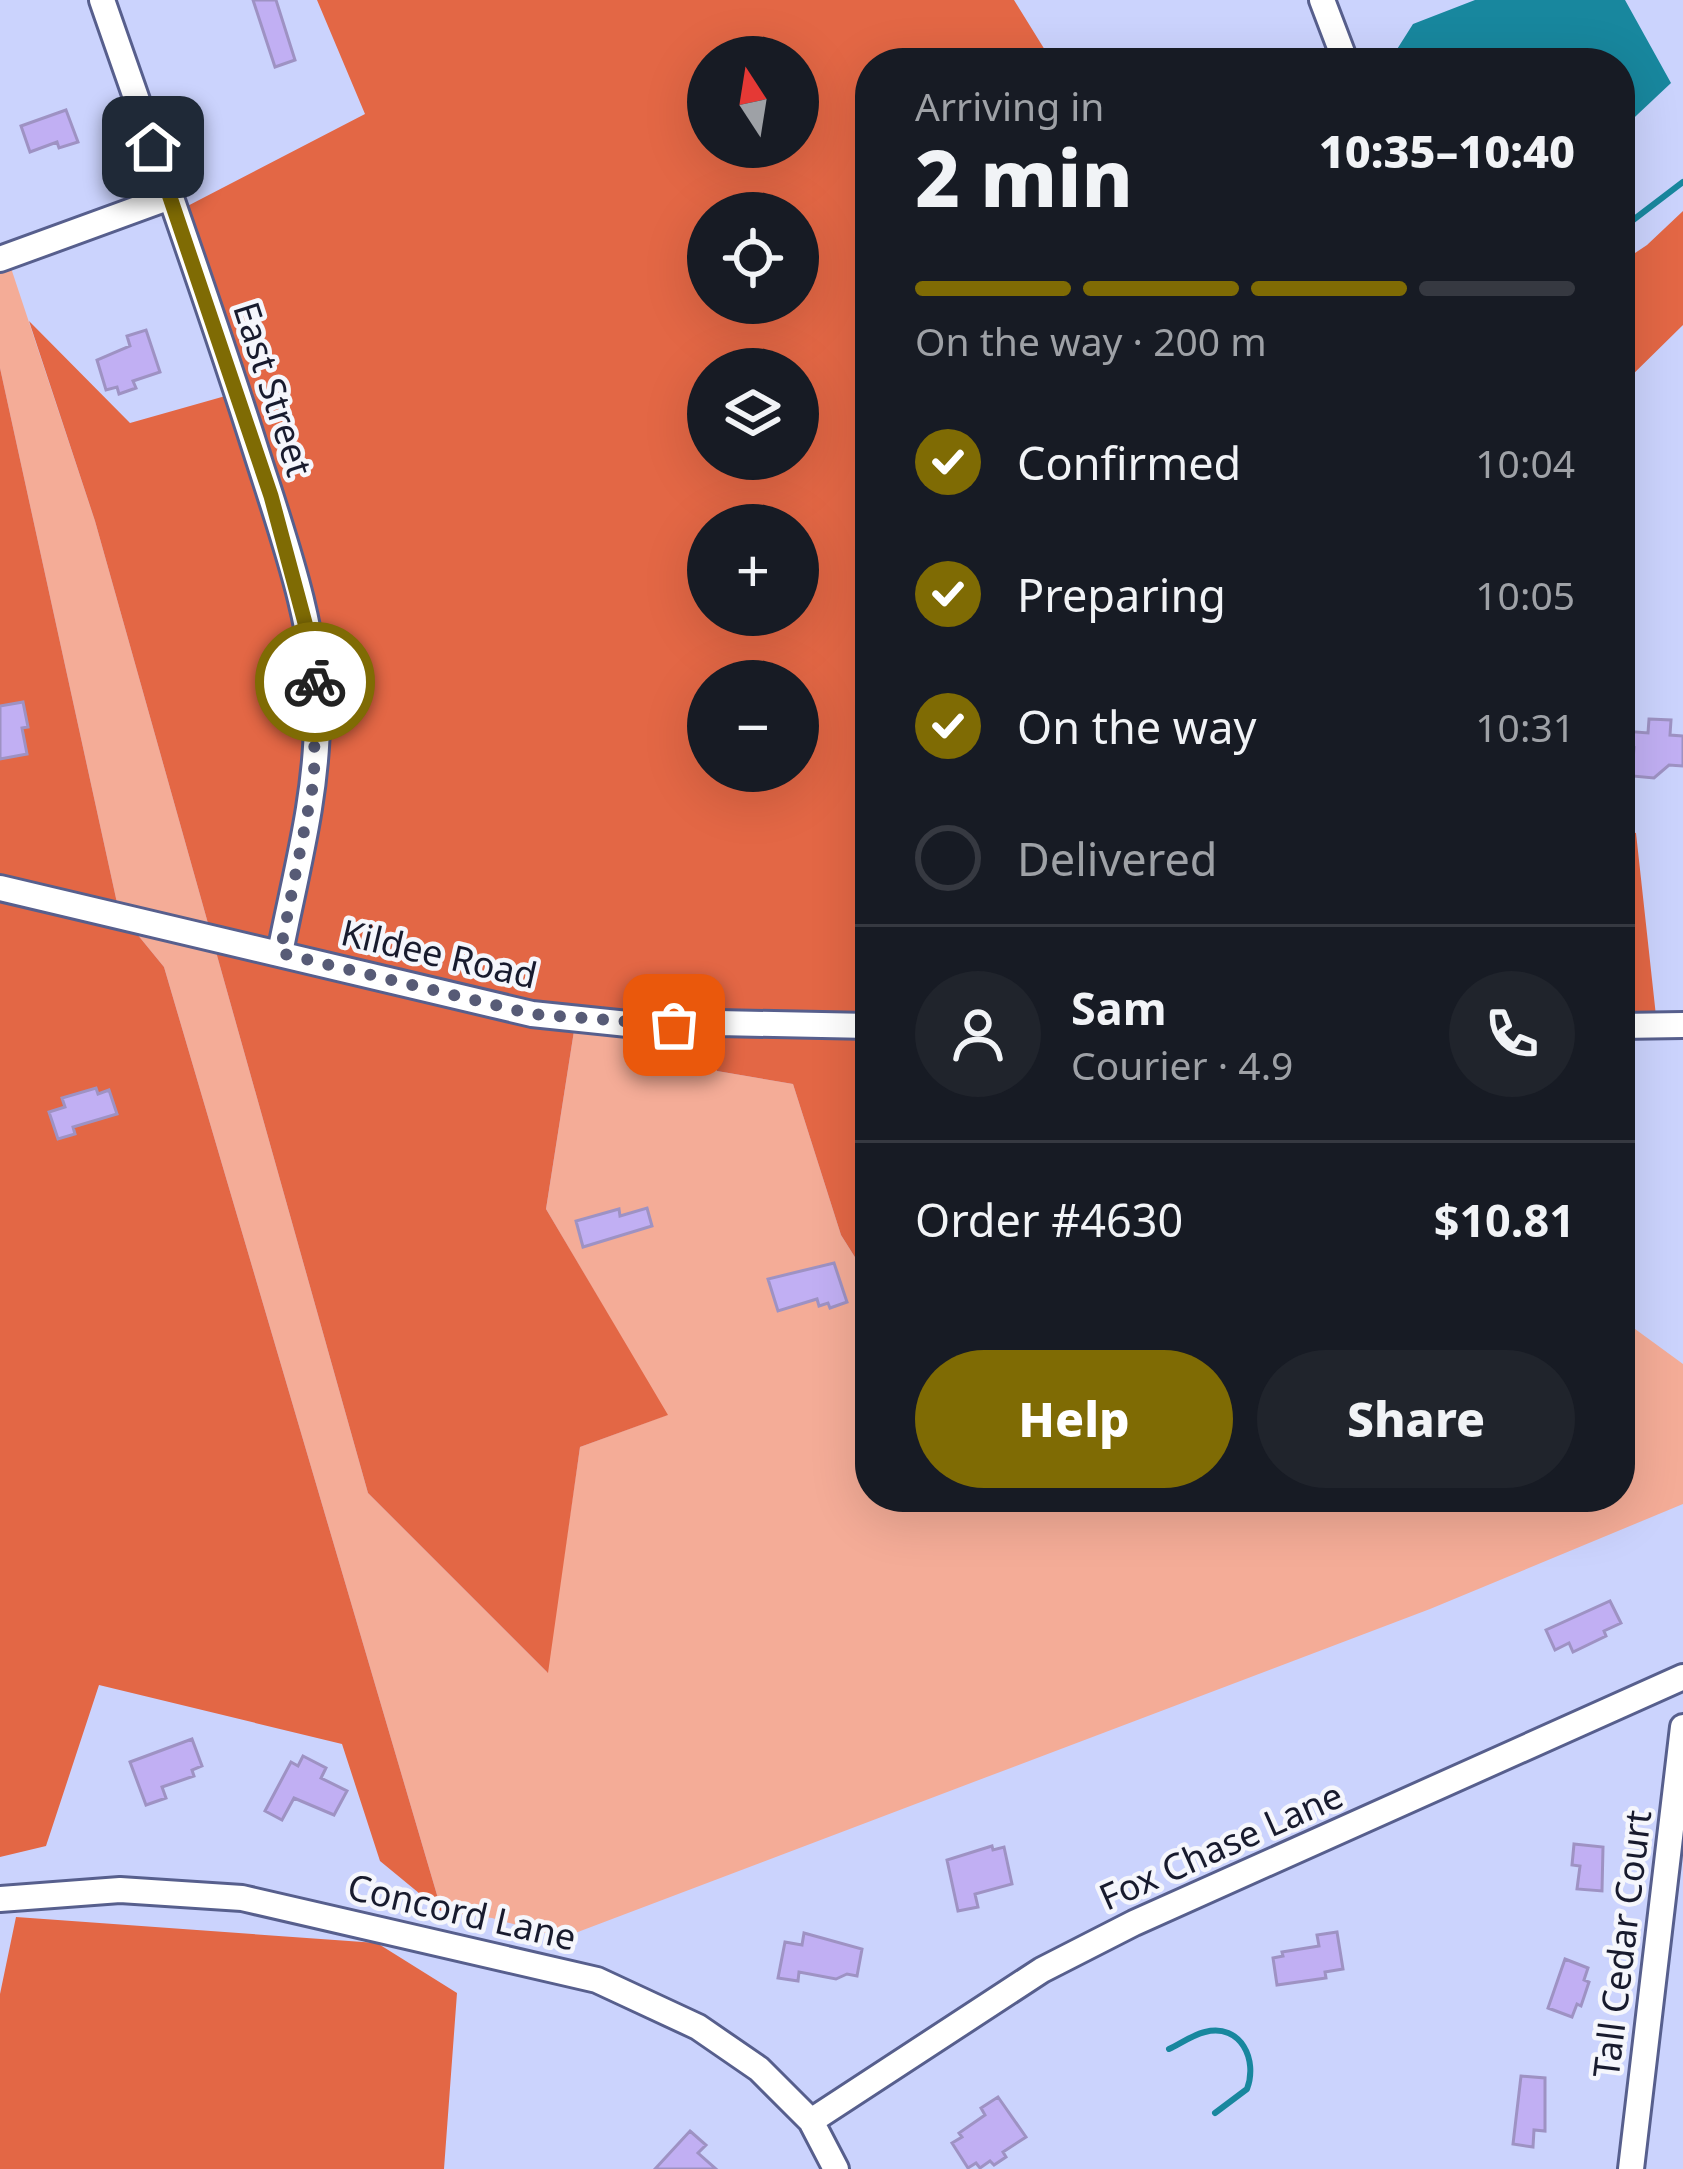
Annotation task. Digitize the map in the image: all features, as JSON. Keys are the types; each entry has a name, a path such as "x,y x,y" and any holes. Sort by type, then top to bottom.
{"street":[{"name":"East Street","path":"102,0 271,496 308,634 315,680 314,780 280,953"},
{"path":"1322,0 1340,48"},
{"path":"0,259 170,197"},
{"name":"Kildee Road","path":"0,888 562,1018 647,1026 855,1026"},
{"path":"1635,1026 1683,1025"},
{"name":"Fox Chase Lane","path":"811,2121 1042,1970 1079,1951 1683,1677"},
{"name":"Tall Cedar Court","path":"1631,2169 1683,1727"},
{"name":"Concord Lane","path":"0,1899 120,1890 242,1898 597,1980 698,2027 759,2068 811,2121 836,2169"}],"shaded area":[{"path":"317,0 1014,0 1044,48 855,48 855,1257 841,1235 793,1084 717,1071 689,1028 576,1018 546,1209 668,1415 580,1447 548,1673 368,1493 95,521 29,321 130,423 236,393 174,213 365,114"},
{"path":"1475,0 1625,0 1671,83 1635,117 1635,48 1398,48 1413,24"},
{"path":"1683,211 1683,325 1635,372 1635,253"},
{"path":"11,268 95,521 368,1493 547,1672 580,1447 667,1415 546,1209 576,1018 690,1028 717,1071 793,1084 841,1235 855,1257 855,1512 1635,1512 1635,1329 1683,1364 1683,1504 1430,1609 562,1938 492,1918 442,1912 164,967 119,912 0,368 0,272"},
{"path":"0,368 119,912 164,967 442,1912 380,1861 342,1744 99,1685 46,1846 0,1857"},
{"path":"1635,833 1636,833 1656,1016 1635,1016"},
{"path":"16,1917 377,1943 457,1993 444,2169 0,2169 0,1994"}],"building":[{"path":"253,0 276,0 295,60 275,67"},
{"path":"66,110 78,142 59,148 57,142 30,152 21,126"},
{"path":"146,330 160,372 133,381 136,388 119,394 117,387 106,390 97,360 130,346 127,336"},
{"path":"23,702 27,754 0,759 0,706"},
{"path":"1649,719 1671,720 1670,735 1683,736 1683,766 1669,765 1654,778 1635,776 1635,732 1648,733"},
{"path":"96,1088 98,1094 109,1090 117,1114 73,1127 75,1134 58,1139 49,1112 65,1107 62,1098"},
{"path":"647,1208 652,1226 583,1247 576,1221 619,1209 620,1216"},
{"path":"834,1263 847,1302 830,1308 828,1303 819,1306 817,1299 778,1311 768,1279"},
{"path":"1610,1601 1621,1623 1573,1652 1569,1643 1555,1650 1546,1630"},
{"path":"192,1739 202,1766 192,1770 194,1776 162,1787 166,1798 146,1805 130,1762"},
{"path":"303,1756 326,1768 321,1778 347,1791 334,1815 294,1798 282,1820 265,1811 291,1762 298,1766"},
{"path":"1574,1844 1603,1847 1602,1891 1577,1889 1580,1866 1572,1865"},
{"path":"992,1846 993,1850 1004,1847 1012,1884 975,1894 978,1907 958,1911 947,1860"},
{"path":"1337,1932 1343,1969 1325,1972 1326,1978 1277,1985 1273,1958 1319,1946 1317,1935"},
{"path":"804,1933 862,1949 857,1976 836,1979 799,1972 798,1981 778,1978 785,1942 802,1945"},
{"path":"1565,1959 1588,1968 1584,1980 1589,1982 1572,2017 1548,2008"},
{"path":"1521,2076 1545,2078 1545,2131 1534,2130 1533,2147 1513,2144"},
{"path":"998,2097 1026,2137 1003,2152 1006,2157 994,2165 990,2161 980,2168 976,2163 968,2168 952,2143 985,2115 981,2108"},
{"path":"690,2131 706,2145 698,2153 716,2169 655,2169"}],"waterway":[{"path":"1635,219 1683,182"},
{"path":"1169,2049 1200,2033 1218,2031 1244,2046 1250,2067 1247,2089 1215,2113"}],"way so far":[{"path":"315,682 314,780 280,953 532,1014 674,1025"}],"route":[{"path":"153,147 271,496 308,634 315,682"}]}
